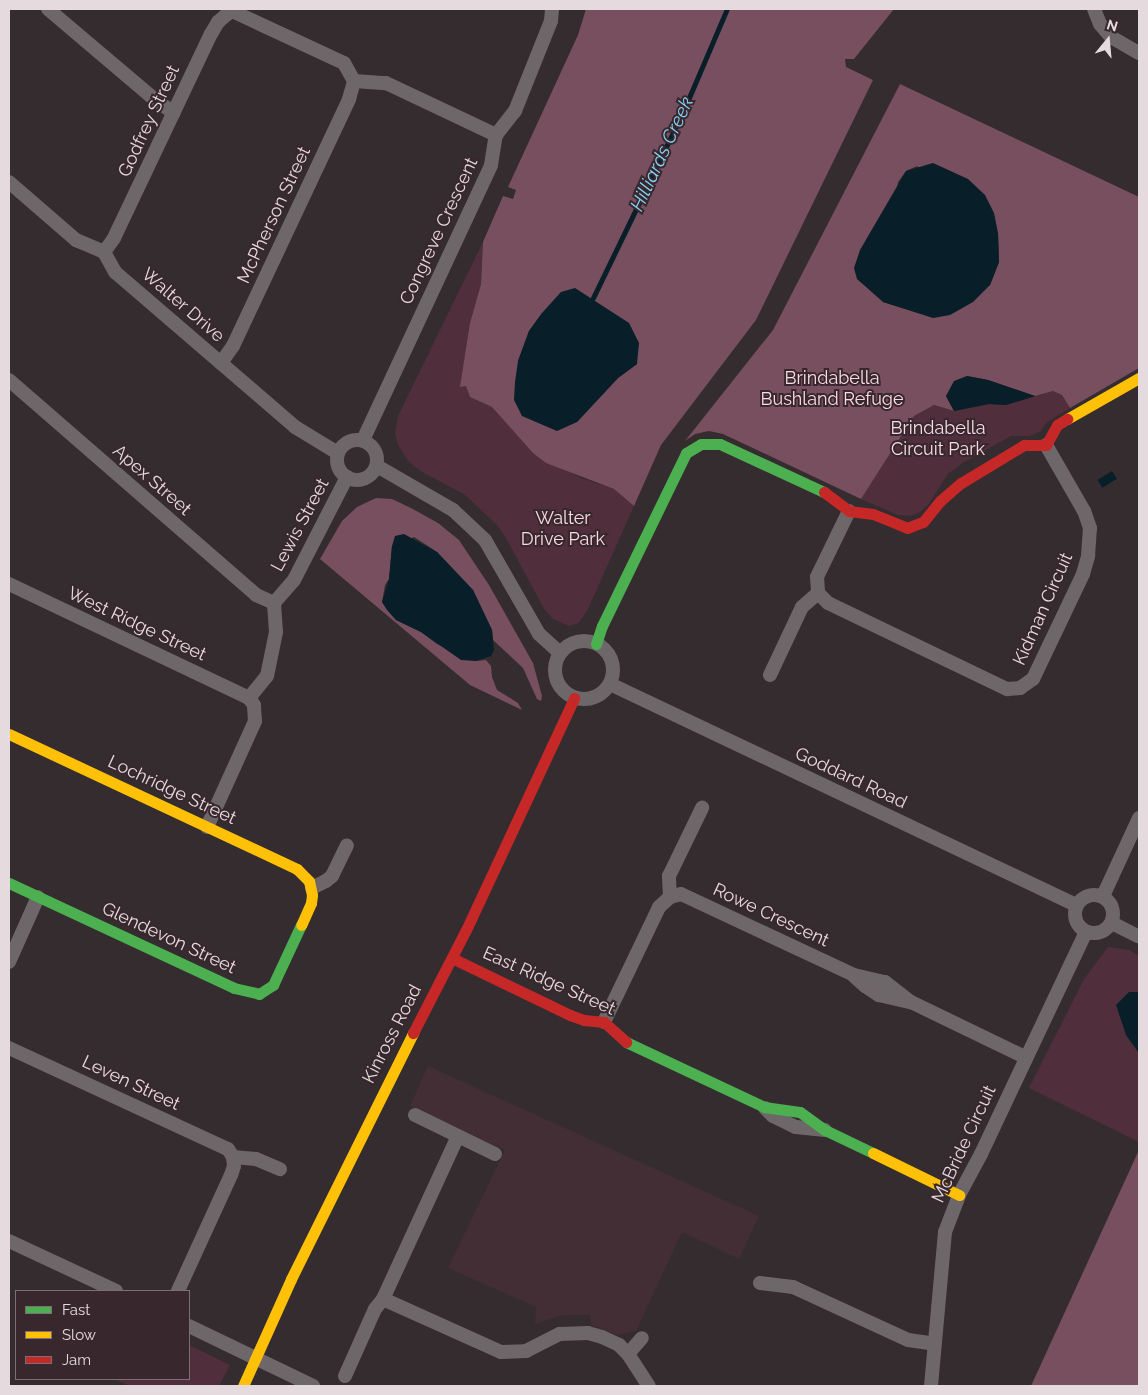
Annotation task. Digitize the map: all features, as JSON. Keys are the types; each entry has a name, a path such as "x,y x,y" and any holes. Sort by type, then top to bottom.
{"street":[{"path":"48,9 154,99 174,113"},
{"name":"Congreve Crescent","path":"363,440 491,165 496,135 515,111 551,21 552,9"},
{"path":"1094,9 1100,24 1111,37 1139,53"},
{"path":"232,10 344,64 354,81 386,83 496,135"},
{"name":"Godfrey Street","path":"104,252 114,238 211,34 218,22 232,10"},
{"name":"McPherson Street","path":"221,362 237,337 350,99 354,81"},
{"path":"9,182 76,240 104,252"},
{"name":"Walter Drive","path":"104,252 115,272 295,427 338,453"},
{"path":"596,644 602,626 686,454 701,444 720,444 826,493 849,511 873,514 907,528 923,522 940,501 961,482 1024,445 1046,445 1057,425 1139,378"},
{"name":"Apex Street","path":"9,380 256,595 274,603"},
{"path":"363,440 375,449 377,466 369,476 363,479 347,477 337,465 338,453 346,442 363,440"},
{"name":"Kidman Circuit","path":"818,594 828,603 1007,689 1020,688 1033,679 1083,574 1088,556 1090,528 1087,520 1046,445"},
{"path":"377,466 453,510 485,540 539,634 560,653"},
{"name":"Lewis Street","path":"274,603 294,580 347,477"},
{"path":"770,675 802,607 818,594 817,577 849,511"},
{"name":"West Ridge Street","path":"9,584 250,698"},
{"path":"207,827 255,721 254,705 250,698 267,676 276,632 274,603"},
{"path":"577,642 596,644 610,657 613,666 610,684 605,691 590,699 574,698 566,693 556,679 556,661 560,653 577,642"},
{"name":"Goddard Road","path":"610,684 1076,905"},
{"name":"Kinross Road","path":"243,1386 291,1279 364,1129 452,958 574,698"},
{"name":"Lochridge Street","path":"9,734 296,869 305,874 312,888"},
{"path":"604,1022 659,907 670,897 670,876 702,808"},
{"path":"1103,896 1139,818"},
{"path":"312,888 326,882 332,876 347,844"},
{"name":"Glendevon Street","path":"9,883 247,993 259,994 273,985 311,903 312,888"},
{"path":"1088,895 1103,896 1111,903 1114,913 1112,923 1101,933 1086,932 1078,925 1074,916 1076,905 1088,895"},
{"name":"Rowe Crescent","path":"670,897 687,896 854,975 885,982 911,1002 1025,1057"},
{"path":"9,962 38,897"},
{"path":"1112,923 1139,938"},
{"name":"McBride Circuit","path":"931,1386 945,1232 959,1195 1086,932"},
{"name":"East Ridge Street","path":"452,958 570,1015 584,1020 604,1022 625,1041 764,1107 773,1116 796,1127 825,1130 959,1195"},
{"name":"Leven Street","path":"9,1048 215,1142 228,1149 233,1157"},
{"path":"414,1115 495,1154"},
{"path":"344,1376 458,1136"},
{"path":"178,1290 231,1175 234,1166 233,1157 256,1159 280,1169"},
{"path":"9,1241 114,1290"},
{"path":"760,1283 793,1287 908,1340 935,1344"},
{"path":"382,1299 501,1352 526,1351 560,1334 588,1334 619,1345 628,1354 649,1386"},
{"path":"190,1326 313,1386"},
{"path":"628,1354 642,1338"}],"shaded area":[{"path":"428,1066 759,1216 739,1259 682,1232 636,1331 617,1335 591,1325 590,1315 562,1315 535,1324 536,1307 448,1268 505,1150 410,1106"}],"green space":[{"path":"586,9 894,9 854,59 845,59 846,67 873,80 756,320 661,445 634,506 614,489 546,463 533,453 492,407 470,397 466,386 460,387 470,323 481,284 483,242 503,196 513,199 516,190 508,187 578,35","holes":["542,313 637,364 618,378 577,422 518,361 529,331"]},
{"name":"Brindabella Bushland Refuge","path":"900,84 1139,197 1139,368 1070,408 1062,395 1053,391 1035,396 988,380 967,376 946,396 954,411 934,405 914,416 861,499 723,434 709,431 695,434 685,441 773,330","holes":["917,166 998,233 999,262 990,285 906,309 883,302 898,182 906,171"]},
{"name":"Walter Drive Park","path":"483,242 481,284 470,323 466,386 470,397 492,407 533,453 581,478 614,489 634,506 588,609 579,623 569,626 553,619 544,609 505,536 496,524 464,494 422,472 409,462 398,445 395,433 398,416"},
{"name":"Brindabella Circuit Park","path":"1053,391 1062,395 1070,408 1047,422 1041,431 1030,436 1011,436 961,464 948,474 928,505 920,512 910,516 898,515 861,499 914,416 933,405 954,411 989,404 1006,405"},
{"path":"376,498 392,499 411,508 438,523 459,540 489,585 533,663 542,696 541,701 537,699 523,668 493,640 492,630 473,590 437,552 425,544 414,537 392,546 389,579 385,585 382,602 396,620 421,632 437,644 476,661 486,660 491,666 492,677 497,690 518,703 522,710 470,685 320,559 342,521 357,507"},
{"path":"1108,947 1129,950 1139,956 1139,992 1129,992 1126,1035 1139,1053 1139,1142 1029,1088 1084,979"},
{"path":"1139,1150 1139,1386 1031,1386"},
{"path":"190,1345 230,1365 219,1386 130,1386 116,1380 190,1380"}],"water":[{"path":"933,163 968,179 985,195 994,213 998,233 999,262 990,285 973,302 950,315 933,318 883,302 857,279 854,268 860,250 906,171"},
{"path":"575,288 629,323 639,343 637,364 618,378 577,422 557,431 522,416 514,400 515,382 518,361 529,331 561,292"},
{"path":"967,376 988,380 1035,396 1006,405 989,404 954,411 946,396 954,381"},
{"path":"1112,471 1117,479 1102,488 1098,480"},
{"path":"404,534 437,552 473,590 492,630 494,650 491,656 476,661 461,660 421,632 396,620 387,610 382,602 389,579 392,546 395,536"},
{"path":"1129,992 1139,992 1139,1053 1126,1035 1116,1005"}],"waterway":[{"name":"Hilliards Creek","path":"593,298 683,112 727,9"}],"traffic: fast":[{"path":"596,644 602,626 686,453 701,444 720,444 824,492"},
{"path":"9,883 234,988 259,994 273,985 301,925"},
{"path":"626,1042 764,1107 800,1112 825,1130 873,1153"}],"traffic: slow":[{"path":"1067,419 1139,378"},
{"path":"9,734 297,869 309,881 312,895 311,903 301,925"},
{"path":"243,1386 291,1279 413,1033"},
{"path":"873,1153 959,1195"}],"traffic: jam":[{"path":"824,492 849,511 873,514 907,528 923,522 940,501 961,483 1024,445 1046,445 1057,425 1067,419"},
{"path":"413,1033 466,930 574,698"},
{"path":"452,958 570,1015 584,1020 604,1022 626,1042"}]}
